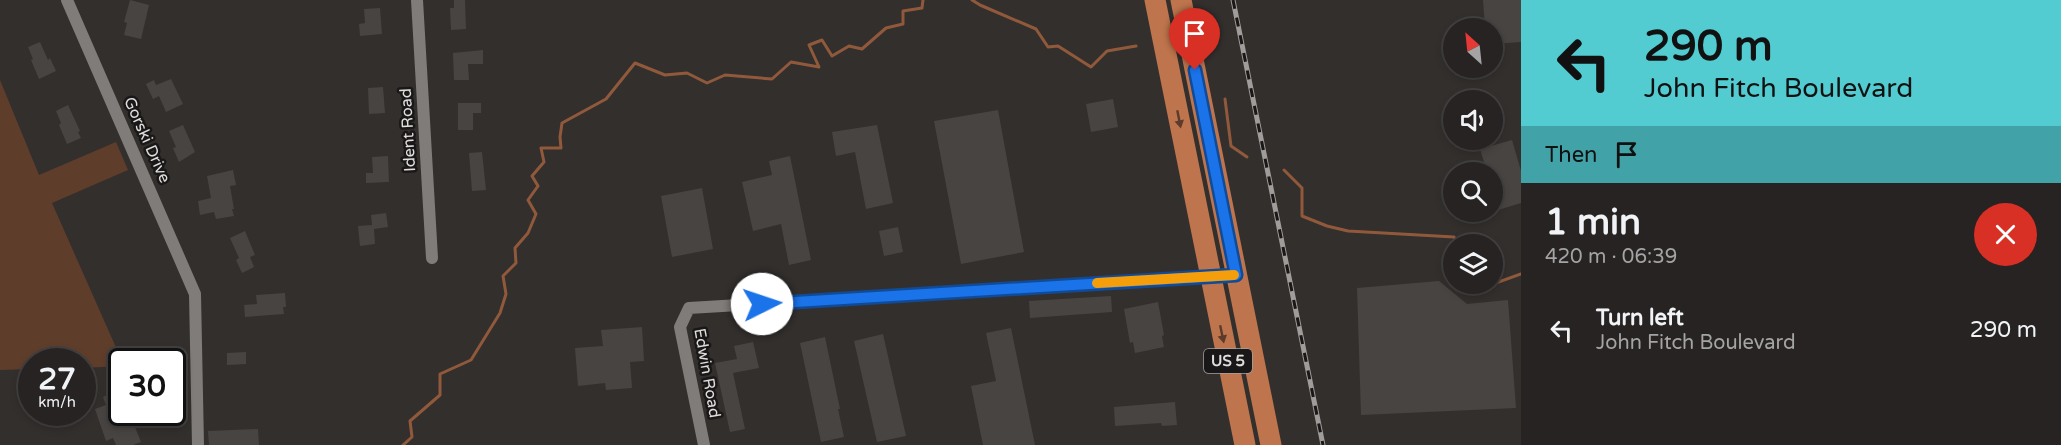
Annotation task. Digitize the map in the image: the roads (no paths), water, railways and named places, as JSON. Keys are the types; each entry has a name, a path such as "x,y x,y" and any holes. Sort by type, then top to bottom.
{"highway":[{"name":"US 5","path":"1155,0 1245,445"},
{"name":"US 5","path":"1181,0 1270,445"}],"street":[{"name":"Gorski Drive","path":"67,0 195,294 198,445"},
{"name":"Ident Road","path":"417,0 432,258"},
{"path":"1211,277 1236,275"},
{"name":"Edwin Road","path":"704,445 680,327 689,308 1211,277"}],"waterway":[{"path":"403,445 412,437 410,421 440,395 440,374 471,360 500,313 506,294 503,276 516,263 515,248 528,233 536,214 528,200 538,186 532,176 544,162 541,148 561,148 562,123 606,99 635,63 665,75 687,73 707,83 725,75 772,79 791,62 819,67 809,45 822,40 832,56 849,46 862,49 886,28 903,24 903,11 922,8 923,0"},
{"path":"972,0 1036,29 1048,47 1058,46 1091,67 1107,51 1136,46"},
{"path":"1225,99 1231,146 1247,157"},
{"path":"1284,170 1302,188 1302,216 1348,231 1443,236"},
{"path":"1503,280 1521,274"}],"railway":[{"path":"1233,0 1323,445"}]}
